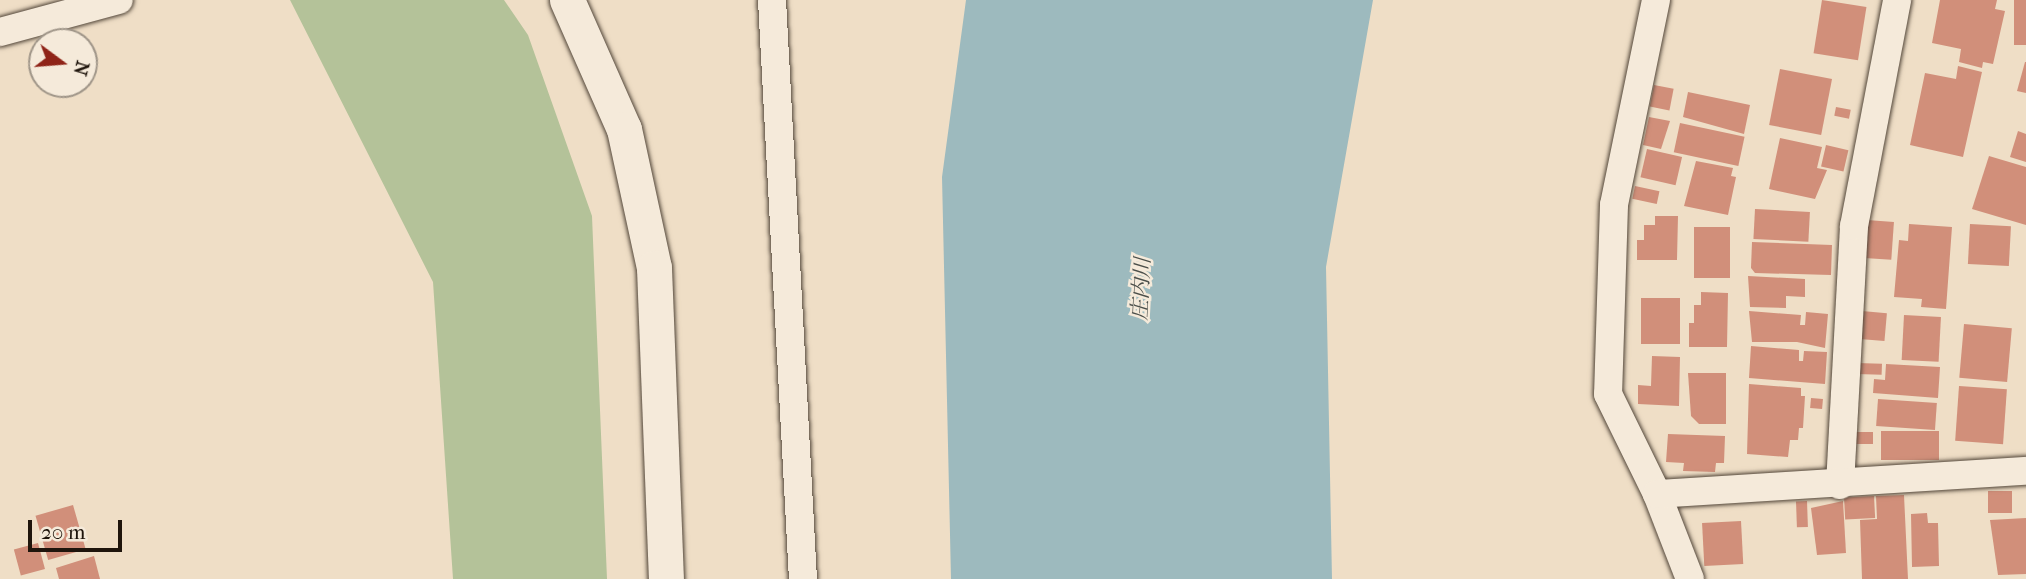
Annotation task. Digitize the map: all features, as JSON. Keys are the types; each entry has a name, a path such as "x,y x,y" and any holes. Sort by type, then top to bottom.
{"street":[{"path":"0,32 119,0"},
{"path":"567,0 624,130 654,268 666,579"},
{"path":"772,0 803,579"},
{"path":"1657,0 1615,205 1608,394 1657,494 1690,579"},
{"path":"1840,485 1854,226 1897,0"},
{"path":"1657,494 1840,485 2026,471"}],"green space":[{"path":"290,0 504,0 528,35 592,216 607,579 453,579 433,282"}],"water":[{"name":"庄内川","path":"966,0 1373,0 1326,267 1332,579 951,579 942,177"}],"building":[{"path":"1822,0 1866,7 1858,60 1814,53"},
{"path":"1940,0 1997,0 1995,9 2005,11 1993,64 1983,62 1982,68 1959,62 1961,49 1932,43"},
{"path":"2014,0 2026,0 2026,45 2014,45"},
{"path":"2026,62 2026,93 2017,91"},
{"path":"1958,66 1982,72 1963,157 1910,145 1925,73 1956,79"},
{"path":"1780,69 1832,79 1821,135 1769,125"},
{"path":"1654,85 1674,89 1669,110 1650,107"},
{"path":"1688,92 1750,105 1744,134 1683,117"},
{"path":"1836,107 1851,110 1849,119 1834,116"},
{"path":"1649,117 1670,121 1661,149 1643,145"},
{"path":"1680,123 1745,137 1738,166 1674,152"},
{"path":"2018,131 2026,134 2026,162 2010,157"},
{"path":"1780,138 1822,147 1817,168 1827,170 1815,199 1769,189"},
{"path":"1826,145 1848,150 1843,172 1821,166"},
{"path":"1647,149 1682,157 1676,185 1640,177"},
{"path":"1989,156 2026,167 2026,225 1972,209"},
{"path":"1696,161 1733,168 1731,176 1736,177 1728,215 1684,206"},
{"path":"1635,186 1659,191 1657,204 1632,199"},
{"path":"1755,209 1810,212 1808,242 1753,239"},
{"path":"1655,216 1678,216 1677,260 1637,260 1637,240 1644,240 1644,225 1655,225"},
{"path":"1867,220 1894,222 1891,260 1864,258"},
{"path":"1909,224 1952,227 1946,309 1921,307 1922,299 1894,297 1899,240 1908,241"},
{"path":"1970,224 2011,226 2009,266 1968,264"},
{"path":"1694,227 1730,227 1730,278 1694,278"},
{"path":"1752,242 1832,245 1831,275 1755,273 1751,268"},
{"path":"1748,276 1805,279 1805,297 1786,296 1786,308 1750,307"},
{"path":"1701,292 1728,293 1727,347 1689,347 1689,323 1694,323 1694,305 1701,305"},
{"path":"1641,298 1680,298 1680,344 1641,344"},
{"path":"1749,311 1801,315 1800,325 1805,325 1806,312 1828,314 1825,348 1797,342 1752,342"},
{"path":"1862,311 1887,313 1884,341 1860,339"},
{"path":"1904,315 1941,317 1939,362 1902,360"},
{"path":"1964,324 2012,328 2007,382 1959,378"},
{"path":"1751,346 1799,350 1799,361 1803,361 1804,351 1827,352 1825,384 1749,378"},
{"path":"1652,356 1680,357 1679,406 1638,404 1638,385 1651,386"},
{"path":"1857,363 1882,364 1882,375 1857,374"},
{"path":"1886,364 1940,367 1938,398 1873,393 1874,379 1885,380"},
{"path":"1688,373 1726,373 1726,424 1699,424 1691,416"},
{"path":"1749,384 1801,388 1801,396 1805,396 1803,428 1799,428 1798,440 1790,440 1788,457 1747,454"},
{"path":"1959,386 2007,389 2003,444 1955,441"},
{"path":"1811,398 1823,399 1822,409 1810,408"},
{"path":"1878,399 1937,403 1935,430 1876,426"},
{"path":"1881,431 1939,431 1939,460 1881,460"},
{"path":"1853,432 1873,432 1873,444 1853,444"},
{"path":"1668,434 1725,436 1724,463 1716,463 1715,472 1683,471 1684,463 1666,462"},
{"path":"1988,491 2012,491 2012,513 1988,513"},
{"path":"1904,495 1908,579 1862,579 1860,520 1877,519 1876,496"},
{"path":"1874,496 1875,518 1845,520 1844,498"},
{"path":"1796,501 1807,501 1808,527 1797,527"},
{"path":"1843,501 1846,553 1817,555 1811,508"},
{"path":"73,505 86,549 48,560 36,516"},
{"path":"1927,513 1928,523 1938,523 1939,566 1912,567 1911,514"},
{"path":"2026,518 2026,574 1998,575 1990,520"},
{"path":"1741,521 1743,564 1704,566 1702,523"},
{"path":"38,543 45,569 21,576 14,549"},
{"path":"94,556 100,579 59,579 56,568"}]}
